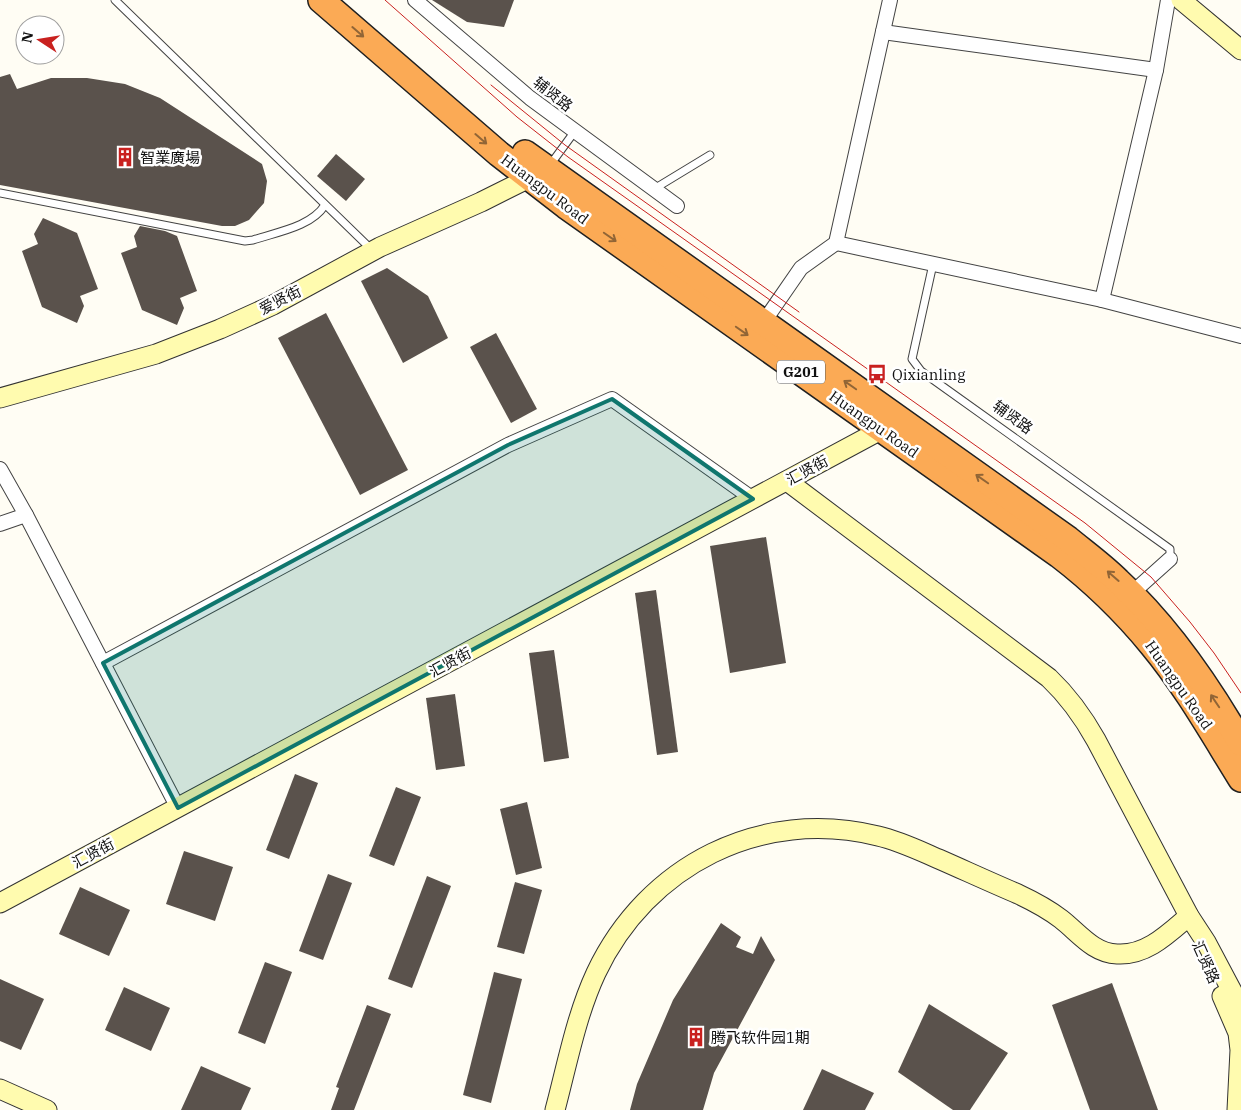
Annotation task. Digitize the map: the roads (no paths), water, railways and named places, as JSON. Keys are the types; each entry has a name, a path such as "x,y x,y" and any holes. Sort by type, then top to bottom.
{"highway":[{"name":"Huangpu Road","path":"321,0 499,154 538,173 763,323 1058,554 1104,594 1152,645 1203,718 1241,779"},
{"name":"Huangpu Road","path":"347,0 510,142 566,206 891,425 1068,539 1118,581 1167,634 1219,706 1241,742"}],"street":[{"name":"辅贤路","path":"415,0 530,98 677,206"},
{"path":"763,323 800,268 836,243 890,0"},
{"path":"1102,300 1156,70 1168,0"},
{"path":"1180,0 1241,50"},
{"path":"883,32 1156,70"},
{"name":"爱贤街","path":"0,398 156,354 220,329 273,305 373,251 481,202 538,173"},
{"path":"836,243 1102,300 1241,336"},
{"path":"103,663 508,445 612,399 753,499"},
{"name":"汇贤街","path":"0,903 891,425"},
{"path":"0,469 26,514 178,808"},
{"path":"555,1110 584,1004 596,973 611,946 625,927 650,898 671,878 715,851 758,836 804,828 829,828 879,836 904,844 1021,895 1061,919 1093,947 1106,952 1118,954 1134,953 1147,948 1189,916 1096,740 1082,716 1067,696 1048,678 786,481"},
{"path":"0,524 26,514"},
{"path":"1131,594 1170,559"},
{"name":"汇贤路","path":"1189,916 1206,942 1241,1008"},
{"name":"汇贤路","path":"1189,916 1197,947 1231,1014 1238,1033 1240,1072 1237,1110"},
{"path":"0,1089 47,1110"}],"lane":[{"path":"115,0 373,251"},
{"path":"538,173 576,131"},
{"path":"654,189 710,155"},
{"path":"0,193 245,241 307,222 319,214 325,205"},
{"name":"辅贤路","path":"933,264 912,359 921,371 1170,548 1170,559"}],"tram line":[{"path":"385,0 517,117 568,157 1085,523 1151,577 1190,622 1241,693"},
{"path":"491,85 565,145 799,312"}],"place":[{"name":"智業廣場","path":"125,157"},
{"name":"Qixianling","path":"877,374"},
{"name":"腾飞软件园1期","path":"696,1037"}]}
